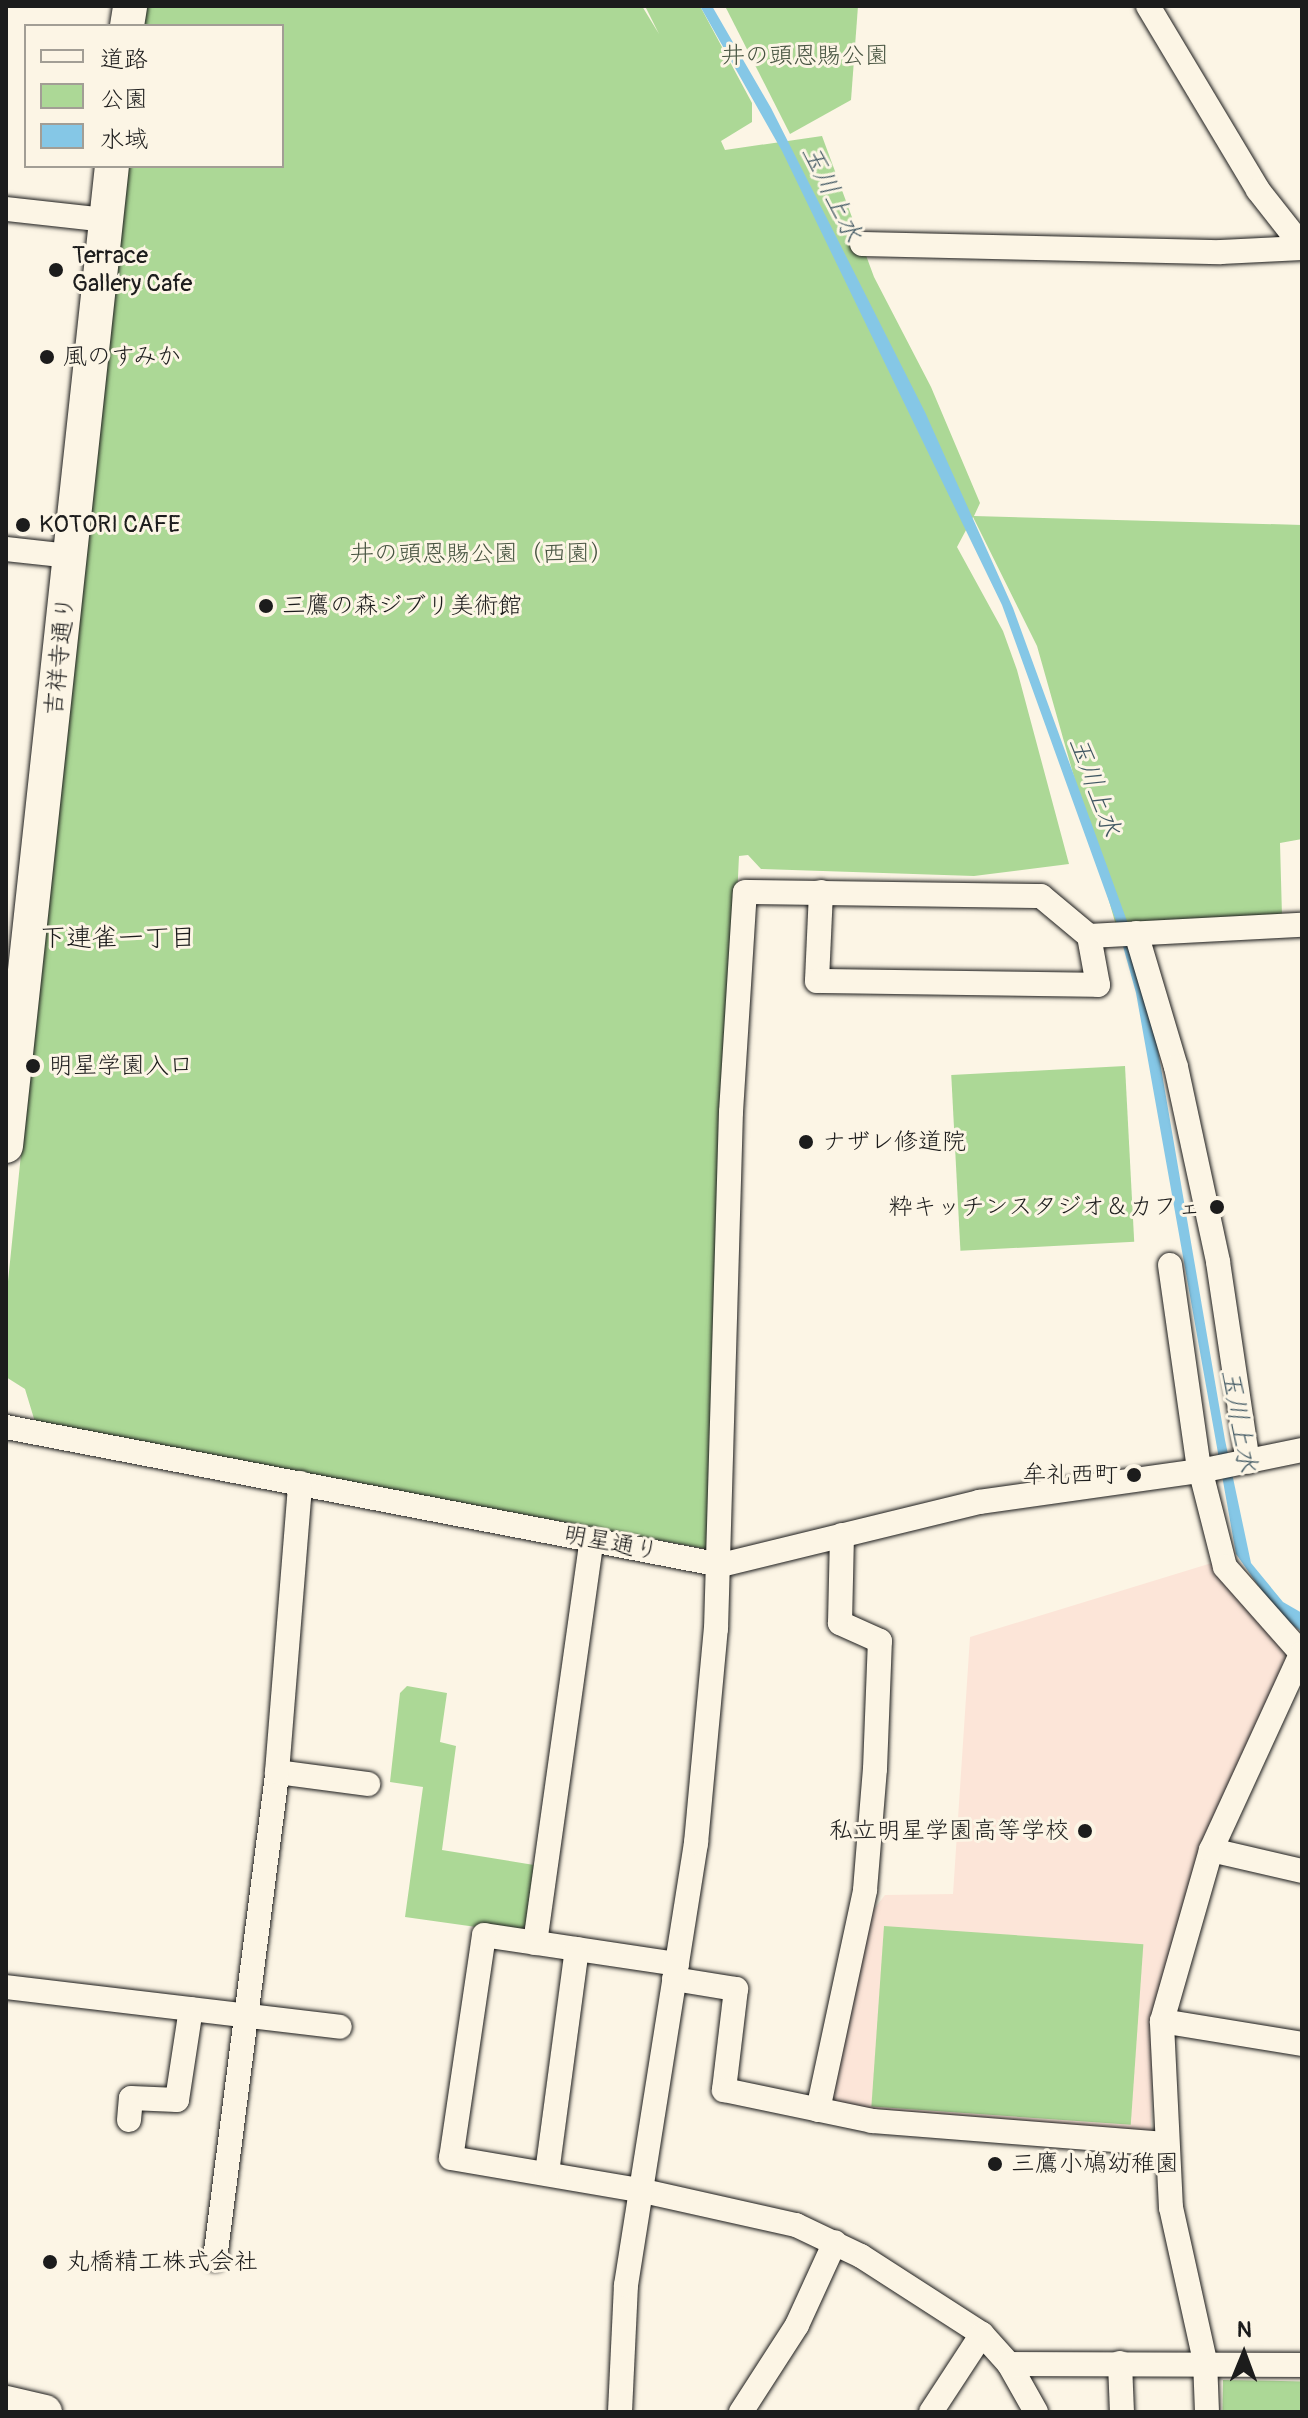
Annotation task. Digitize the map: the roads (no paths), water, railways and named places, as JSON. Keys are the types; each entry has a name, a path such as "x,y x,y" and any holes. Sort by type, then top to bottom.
{"main road":[{"name":"吉祥寺通り","path":"6,1146 17,950 69,556 112,168"},
{"path":"6,2403 45,2412"}],"street":[{"path":"1148,6 1258,190 1302,247"},
{"path":"6,209 106,220"},
{"path":"862,244 1221,252 1302,247"},
{"path":"6,549 69,556"},
{"path":"620,2412 620,2350 639,2190 696,1843 721,1565 731,1112 745,892 1041,896 1094,936 1302,925"},
{"path":"821,892 817,981 1098,985 1094,936"},
{"path":"1132,933 1176,1067 1218,1262 1225,1567 1302,1654 1211,1850 1162,2021 1171,2208 1205,2361 1207,2412"},
{"path":"1170,1265 1225,1466"},
{"name":"明星通り","path":"6,1427 721,1565 979,1502 1225,1466 1302,1450"},
{"path":"215,2259 277,1772 300,1483"},
{"path":"818,2110 865,1890 875,1769 880,1641 840,1623 842,1535"},
{"path":"535,1943 592,1539"},
{"path":"277,1772 368,1784"},
{"path":"1211,1850 1302,1871"},
{"path":"1036,2412 1009,2364 982,2334 835,2242 796,2225 639,2190 451,2158 484,1935 577,1949 676,1971 736,1989 724,2090 872,2121 1166,2144"},
{"path":"547,2173 577,1949"},
{"path":"6,1987 340,2027"},
{"path":"129,2120 131,2098 177,2100 191,2009"},
{"path":"1162,2021 1302,2044"},
{"path":"741,2412 797,2325 835,2242"},
{"path":"931,2412 982,2334"},
{"path":"1009,2364 1205,2361 1302,2365"},
{"path":"1120,2363 1122,2412"}],"water":[{"path":"700,6 712,6 771,108 925,412 1013,608 1127,921 1149,998 1225,1440 1251,1563 1283,1602 1302,1613 1302,1632 1279,1615 1236,1554 1136,993 1116,921 1002,605 782,151"}],"place":[{"name":"Terrace Gallery Cafe","path":"56,270"},
{"name":"風のすみか","path":"47,357"},
{"name":"KOTORI CAFE","path":"23,525"},
{"name":"三鷹の森ジブリ美術館","path":"266,606"},
{"name":"明星学園入口","path":"33,1066"},
{"name":"ナザレ修道院","path":"806,1142"},
{"name":"粋キッチンスタジオ＆カフェ","path":"1217,1207"},
{"name":"牟礼西町","path":"1134,1475"},
{"name":"私立明星学園高等学校","path":"1085,1831"},
{"name":"三鷹小鳩幼稚園","path":"995,2164"},
{"name":"丸橋精工株式会社","path":"50,2262"}],"district":[{"name":"下連雀一丁目","path":"118,939"}],"park label":[{"name":"井の頭恩賜公園","path":"805,56"},
{"name":"井の頭恩賜公園（西園）","path":"482,554"}],"water label":[{"name":"玉川上水","path":"831,194"},
{"name":"玉川上水","path":"1094,787"},
{"name":"玉川上水","path":"1238,1421"}]}
